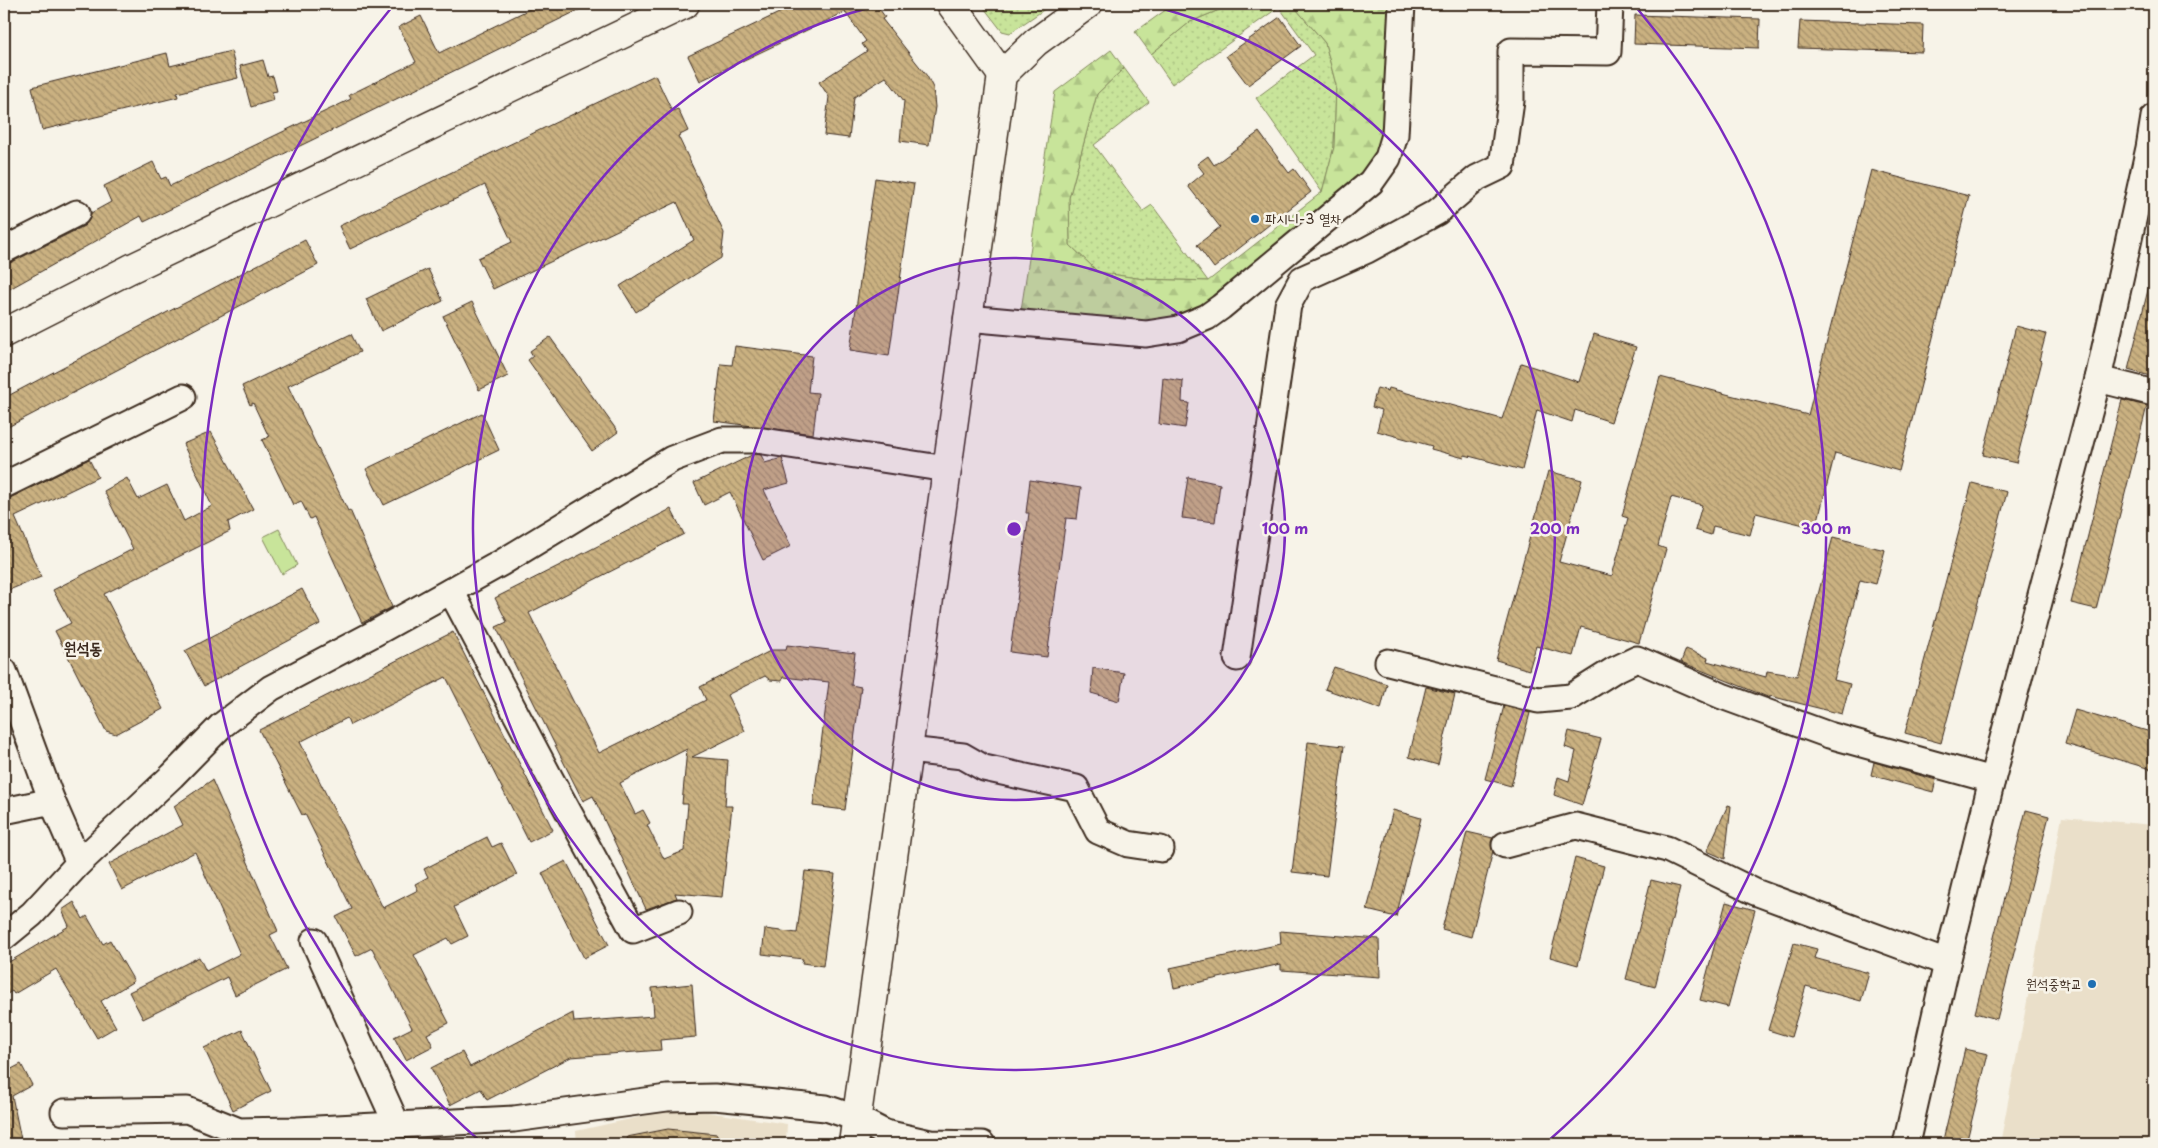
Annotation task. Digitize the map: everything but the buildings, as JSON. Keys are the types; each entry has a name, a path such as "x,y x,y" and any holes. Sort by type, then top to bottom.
{"main road":[{"path":"4,333 139,265 685,4"},
{"path":"951,4 1002,74"},
{"path":"855,1131 1002,74 1036,42 1088,4"}],"street":[{"path":"967,318 1146,334 1178,329 1207,316 1221,307 1371,182 1388,158 1395,135 1402,4"},
{"path":"1237,658 1288,305 1302,278 1367,250 1437,212 1477,178 1502,166 1511,102 1511,50 1608,52 1610,4"},
{"path":"1906,1144 1947,962 1992,780 2098,379 2149,148 2154,117"},
{"path":"4,250 77,213"},
{"path":"2098,379 2154,393"},
{"path":"4,485 183,397"},
{"path":"4,937 32,914 79,863 172,776 220,726 271,688 501,563 672,459 722,440 757,440 800,445 947,469"},
{"path":"451,591 633,930 679,912"},
{"path":"1388,662 1538,700 1572,697 1614,670 1637,659 1722,696 1829,735 1992,780"},
{"path":"4,671 52,801 79,863"},
{"path":"908,750 963,756 984,768 1076,788 1098,831 1128,844 1161,849"},
{"path":"4,811 52,801"},
{"path":"1504,845 1576,826 1667,849 1755,892 1947,962"},
{"path":"314,941 397,1125"},
{"path":"64,1112 187,1110 239,1131 298,1137 397,1125 514,1119 667,1098 714,1097 826,1108 855,1131 885,1133 930,1143 982,1144"}],"shaded area":[{"name":"원석중학교","path":"2062,817 2154,825 2154,1144 2000,1144"},
{"path":"680,1108 787,1124 786,1144 577,1144 576,1131"}],"green space":[{"path":"981,4 1052,4 1010,33 1002,31"},
{"path":"1174,4 1266,4 1231,5 1190,22 1151,54 1135,32"},
{"path":"1292,4 1325,43 1336,85 1334,147 1322,192 1256,98 1314,55 1279,7 1172,84 1151,54 1190,22 1231,5"},
{"path":"1292,4 1388,4 1385,133 1381,152 1365,177 1207,309 1170,322 1144,324 1021,310 1055,92 1111,50 1124,68 1097,94 1069,198 1070,245 1098,272 1143,279 1208,281 1322,192 1334,147 1336,85 1325,43"},
{"path":"1124,68 1149,102 1094,145 1143,211 1152,205 1208,281 1143,279 1098,272 1070,245 1069,198 1097,94"},
{"path":"279,529 297,565 282,574 263,537"}],"place":[{"name":"파시니-3 열차","path":"1255,219"},
{"name":"원석중학교","path":"2092,984"}],"district":[{"name":"원석동","path":"83,648"}]}
